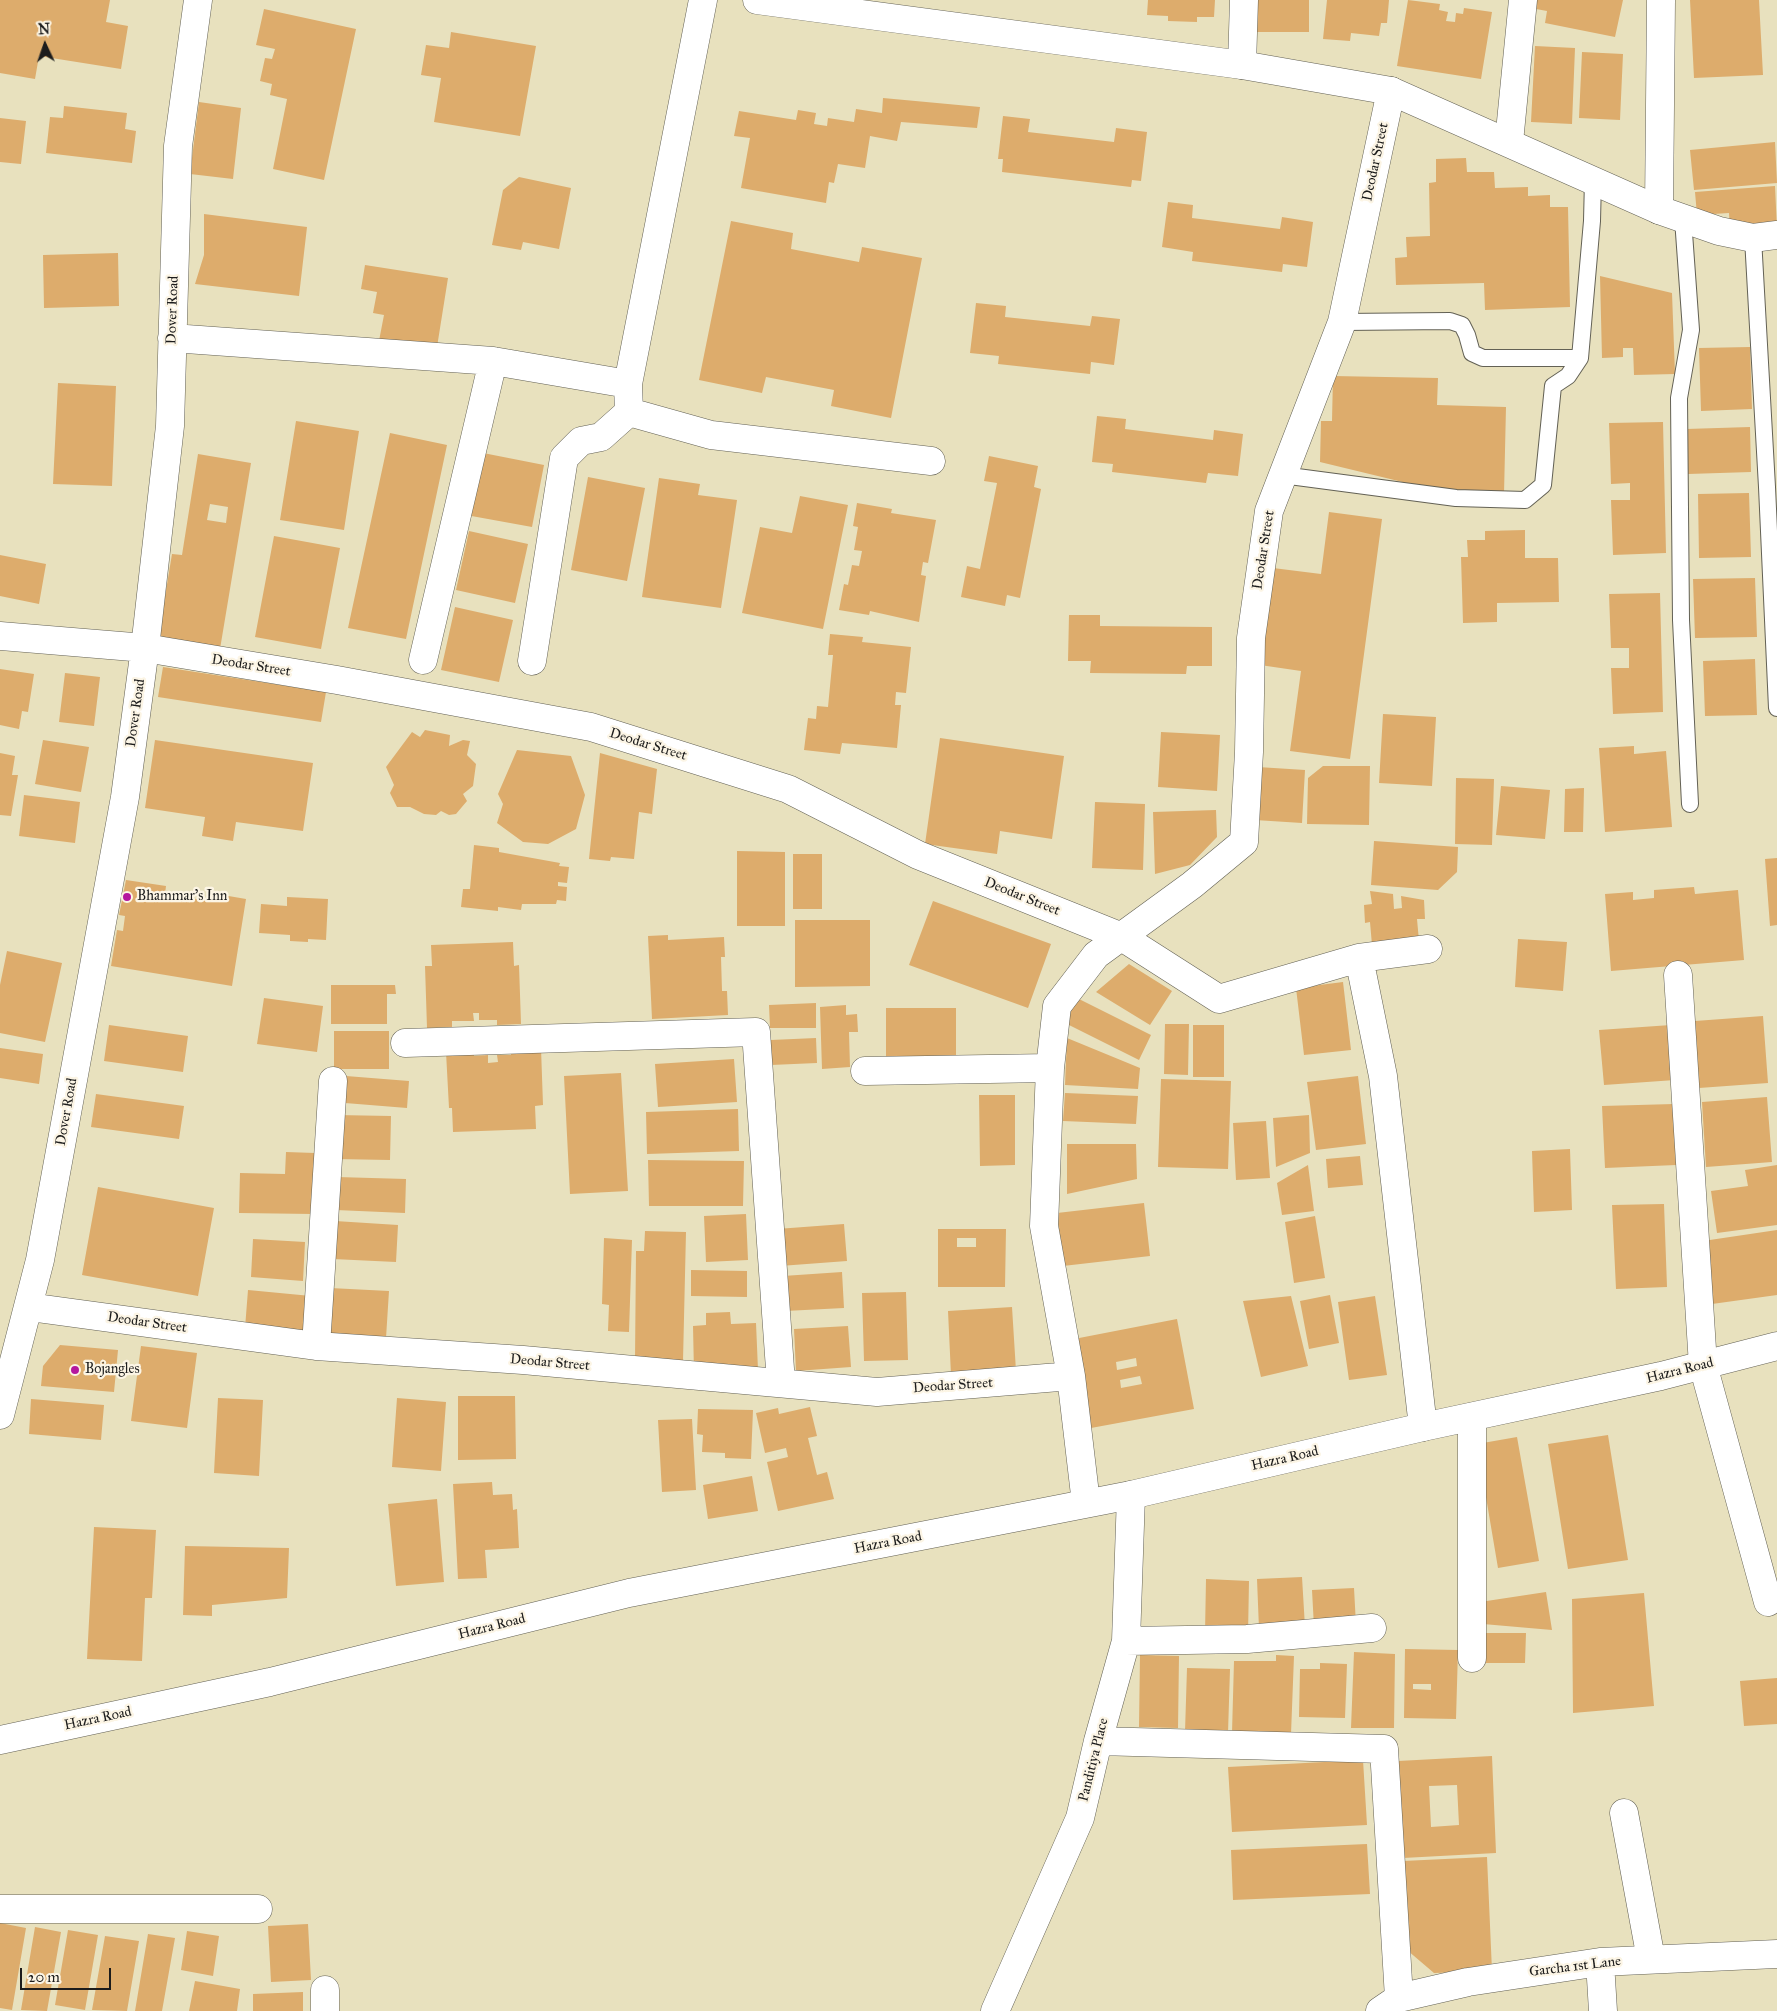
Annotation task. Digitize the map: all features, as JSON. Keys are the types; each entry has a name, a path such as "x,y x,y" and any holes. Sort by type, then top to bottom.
{"street":[{"name":"Dover Road","path":"0,1415 40,1260 124,797 145,648 170,426 178,146 198,0"},
{"path":"629,412 628,384 703,0"},
{"path":"757,0 1242,65 1391,91 1671,215 1719,231 1765,237"},
{"path":"1242,65 1244,0"},
{"path":"1509,142 1523,0"},
{"path":"1661,0 1671,215"},
{"name":"Deodar Street","path":"1086,1503 1071,1376 1044,1226 1050,1068 1057,1006 1096,955 1192,885 1244,842 1249,752 1251,638 1269,511 1342,322 1391,91"},
{"path":"172,338 493,361 628,384"},
{"path":"424,660 493,361"},
{"path":"629,412 711,435 931,461"},
{"path":"532,662 564,458 581,441 601,437 629,412"},
{"name":"Deodar Street","path":"0,636 145,648 337,680 591,726 788,789 918,855 1122,937"},
{"path":"1122,937 1218,999 1359,958 1428,949"},
{"path":"1359,958 1383,1076 1423,1427"},
{"path":"1678,975 1703,1365 1768,1602"},
{"path":"405,1043 756,1032 781,1383"},
{"path":"865,1072 1050,1068"},
{"path":"316,1346 333,1081"},
{"name":"Deodar Street","path":"29,1307 316,1346 524,1360 877,1392 1071,1376"},
{"name":"Hazra Road","path":"0,1740 270,1682 629,1593 1131,1494 1423,1427 1661,1376 1777,1346"},
{"path":"1472,1417 1472,1658"},
{"name":"Panditiya Place","path":"995,2011 1080,1818 1098,1741 1126,1641 1131,1494"},
{"path":"1126,1641 1247,1639 1372,1628"},
{"path":"1098,1741 1384,1749 1389,2005"},
{"path":"1624,1813 1651,1959"},
{"path":"0,1909 258,1909"},
{"name":"Garcha 1st Lane","path":"1389,2005 1468,1982 1600,1962 1777,1954"},
{"path":"1600,1962 1603,2011"}],"lane":[{"path":"1282,475 1456,498 1525,500 1543,485 1554,386 1568,376 1580,358 1592,221 1593,180"},
{"path":"1671,215 1691,330 1679,398 1681,620 1690,804"},
{"path":"1765,237 1777,708"},
{"path":"1342,322 1450,321 1462,325 1472,353 1483,358 1580,358"}],"building":[{"path":"0,0 110,0 106,22 128,26 121,69 39,56 35,79 0,73"},
{"path":"1148,0 1215,0 1214,17 1197,17 1197,22 1168,21 1168,16 1147,15"},
{"path":"1256,0 1309,0 1309,32 1256,32"},
{"path":"1327,0 1389,0 1387,23 1381,23 1379,36 1351,33 1350,41 1323,39"},
{"path":"1408,0 1440,4 1439,10 1448,12 1446,21 1455,22 1456,13 1463,14 1464,8 1492,12 1481,79 1397,66"},
{"path":"1537,0 1623,0 1615,37 1545,23 1547,11 1536,9"},
{"path":"1690,0 1759,0 1763,75 1694,78"},
{"path":"264,9 356,29 324,180 273,169 287,99 270,95 272,84 260,81 265,58 272,59 275,49 256,45"},
{"path":"451,32 536,46 520,136 434,122 441,78 421,75 426,45 449,48"},
{"path":"1535,46 1575,48 1572,124 1531,122"},
{"path":"1582,52 1623,54 1620,120 1579,118"},
{"path":"883,98 980,107 977,128 901,122 897,141 870,136 865,168 838,164 834,183 829,182 826,203 741,188 750,138 734,136 739,111 796,120 798,110 816,113 814,124 827,126 828,118 854,122 856,109 882,113"},
{"path":"199,102 241,108 233,179 190,174"},
{"path":"64,106 127,113 125,129 136,131 132,163 46,153 50,117 63,118"},
{"path":"1003,116 1030,119 1028,132 1114,142 1116,128 1147,132 1141,181 1132,180 1131,187 1002,172 1003,159 998,159"},
{"path":"0,118 26,121 21,164 0,162"},
{"path":"1775,142 1777,183 1694,190 1690,150"},
{"path":"1466,158 1467,172 1494,172 1495,188 1528,187 1528,196 1550,195 1550,207 1568,207 1570,307 1485,310 1484,283 1396,285 1395,258 1407,257 1406,237 1430,236 1429,183 1436,182 1436,159"},
{"path":"519,177 571,188 559,249 523,242 521,250 492,245 503,190"},
{"path":"1775,186 1777,229 1730,232 1729,213 1697,215 1695,192"},
{"path":"1168,202 1193,205 1192,218 1280,229 1282,217 1313,222 1307,267 1283,264 1282,272 1192,261 1193,252 1162,247"},
{"path":"204,214 307,227 299,296 195,284 204,255"},
{"path":"731,221 793,233 791,249 859,262 862,247 922,258 891,418 831,406 834,390 766,377 762,393 699,380"},
{"path":"118,253 119,306 44,308 43,255"},
{"path":"365,265 448,278 437,347 378,346 384,315 373,313 377,292 361,289"},
{"path":"1600,276 1672,293 1675,374 1634,375 1633,348 1623,348 1623,357 1602,358"},
{"path":"976,303 1006,306 1005,317 1090,326 1092,316 1120,319 1114,365 1091,362 1090,374 998,364 999,356 970,353"},
{"path":"1750,347 1752,409 1701,411 1699,348"},
{"path":"1333,376 1438,378 1437,405 1506,407 1504,494 1448,493 1320,462 1321,421 1332,421"},
{"path":"58,383 116,386 112,486 53,484"},
{"path":"1097,416 1126,419 1125,429 1213,440 1214,430 1243,434 1238,476 1208,473 1206,483 1112,472 1113,464 1092,462"},
{"path":"296,421 359,431 344,530 280,520"},
{"path":"1663,422 1666,553 1613,555 1611,500 1630,500 1630,483 1611,484 1609,423"},
{"path":"1750,427 1751,472 1688,474 1686,429"},
{"path":"390,433 447,445 406,639 348,628"},
{"path":"478,452 544,465 532,527 466,515"},
{"path":"198,454 251,463 220,649 158,639 172,554 182,555","holes":["210,504 228,507 226,523 207,520"]},
{"path":"989,456 1038,466 1034,487 1041,489 1020,598 1007,595 1005,606 961,597 967,566 980,569 997,483 984,481"},
{"path":"588,477 645,488 627,581 571,570"},
{"path":"659,478 700,484 698,495 737,500 721,608 642,597"},
{"path":"1749,493 1751,557 1699,558 1698,494"},
{"path":"800,496 848,505 823,629 742,613 760,527 792,533"},
{"path":"857,503 892,509 891,513 936,520 928,563 923,562 921,575 926,576 919,622 870,611 869,615 839,610 844,584 848,585 852,565 859,566 862,551 854,550 858,527 853,526"},
{"path":"1329,512 1382,519 1350,759 1290,751 1301,671 1260,665 1273,568 1321,574"},
{"path":"1525,530 1525,558 1558,558 1559,602 1497,603 1497,622 1463,623 1461,557 1468,557 1467,540 1485,540 1485,531"},
{"path":"469,531 528,544 515,603 456,590"},
{"path":"274,536 340,548 321,649 255,637"},
{"path":"0,555 46,564 39,604 0,596"},
{"path":"1755,578 1757,637 1695,638 1693,579"},
{"path":"1660,593 1663,712 1613,714 1611,668 1629,668 1629,648 1611,648 1609,594"},
{"path":"455,607 513,620 499,682 441,670"},
{"path":"1069,615 1100,615 1100,626 1212,627 1212,666 1187,666 1186,674 1090,673 1091,661 1068,661"},
{"path":"830,634 863,637 862,642 911,647 906,693 896,692 895,705 901,705 897,748 842,743 840,754 804,750 808,718 816,719 817,706 828,707 833,655 828,655"},
{"path":"1755,659 1757,715 1705,716 1703,661"},
{"path":"163,667 326,692 321,722 158,697"},
{"path":"0,669 34,674 28,712 22,711 19,729 0,725"},
{"path":"65,673 100,677 94,726 59,722"},
{"path":"1383,714 1436,717 1432,786 1379,783"},
{"path":"425,730 450,735 449,746 463,740 470,741 467,755 476,764 473,786 463,794 467,801 456,814 449,815 441,811 436,815 424,814 410,807 397,807 390,793 394,785 386,767 412,732 420,737"},
{"path":"1161,732 1220,735 1217,791 1158,787"},
{"path":"940,738 1064,756 1052,839 1000,831 997,854 925,844"},
{"path":"43,740 89,747 81,792 35,784"},
{"path":"155,740 313,763 303,831 236,822 233,841 202,836 205,817 145,808"},
{"path":"1634,746 1634,754 1666,751 1672,827 1605,832 1599,748"},
{"path":"517,750 571,756 585,795 576,829 548,844 523,842 497,823 503,804 498,794"},
{"path":"0,753 15,756 12,775 18,775 11,816 0,815"},
{"path":"600,753 657,769 652,814 639,812 634,859 611,857 610,861 589,859"},
{"path":"1323,766 1370,766 1369,825 1307,824 1308,778"},
{"path":"1258,767 1305,770 1302,823 1255,820"},
{"path":"1456,778 1494,779 1492,845 1455,844"},
{"path":"1501,786 1550,790 1545,839 1496,835"},
{"path":"1584,788 1583,832 1564,832 1565,789"},
{"path":"24,795 80,802 75,843 19,836"},
{"path":"1095,802 1145,804 1143,870 1092,868"},
{"path":"1216,810 1217,837 1190,865 1155,874 1153,812"},
{"path":"1374,841 1458,847 1457,872 1438,890 1371,885"},
{"path":"474,845 499,848 499,852 560,863 559,866 569,867 567,883 558,882 558,886 567,887 566,901 557,900 556,904 522,904 521,910 498,907 498,911 461,907 463,889 470,889"},
{"path":"737,851 785,852 785,926 737,926"},
{"path":"793,854 822,854 822,909 793,909"},
{"path":"1777,858 1777,925 1770,926 1765,859"},
{"path":"126,880 166,886 165,894 209,901 211,893 246,899 232,986 111,966 117,930 123,931 125,916 119,915"},
{"path":"1694,887 1695,894 1738,890 1744,960 1611,971 1605,894 1633,892 1633,900 1654,898 1654,890"},
{"path":"1370,891 1393,894 1394,909 1402,908 1401,896 1424,900 1425,919 1417,919 1419,941 1372,945 1370,922 1365,923 1364,905 1372,904"},
{"path":"287,897 328,899 326,940 290,941 290,935 259,933 261,904 287,906"},
{"path":"933,901 1051,944 1028,1008 909,965"},
{"path":"795,920 870,920 870,986 795,987"},
{"path":"668,935 668,940 724,937 725,957 721,957 722,991 727,991 728,1015 652,1019 648,936"},
{"path":"1518,939 1567,942 1563,991 1515,987"},
{"path":"513,942 514,966 519,965 521,1024 497,1025 497,1020 479,1020 479,1013 473,1013 474,1021 452,1021 452,1027 427,1028 425,966 432,966 431,945"},
{"path":"7,951 62,963 45,1042 0,1033 0,985"},
{"path":"1129,964 1172,991 1150,1025 1096,992"},
{"path":"1343,982 1351,1050 1304,1055 1296,988"},
{"path":"331,985 395,985 396,994 387,994 387,1024 331,1024"},
{"path":"264,998 323,1006 317,1052 257,1044"},
{"path":"1077,998 1151,1035 1139,1060 1065,1023"},
{"path":"816,1003 816,1028 770,1028 769,1005"},
{"path":"846,1005 846,1015 857,1014 858,1032 849,1032 850,1067 822,1069 820,1007"},
{"path":"886,1008 956,1008 956,1060 886,1060"},
{"path":"1763,1016 1768,1083 1699,1088 1695,1021"},
{"path":"1165,1024 1189,1024 1188,1075 1164,1074"},
{"path":"109,1025 188,1036 183,1072 104,1061"},
{"path":"1193,1025 1224,1025 1224,1077 1193,1077"},
{"path":"1671,1025 1675,1080 1604,1085 1599,1030"},
{"path":"334,1031 389,1031 389,1069 334,1069"},
{"path":"816,1038 817,1063 771,1065 771,1040"},
{"path":"1067,1038 1140,1068 1138,1089 1065,1085"},
{"path":"0,1048 43,1054 39,1084 0,1078"},
{"path":"541,1048 543,1105 535,1106 536,1129 453,1132 452,1108 449,1108 446,1052 474,1051 474,1056 488,1055 488,1063 498,1062 497,1055 511,1055 511,1049"},
{"path":"734,1059 737,1102 658,1107 655,1064"},
{"path":"621,1073 628,1191 570,1194 564,1076"},
{"path":"346,1076 409,1081 407,1108 345,1103"},
{"path":"1358,1076 1366,1144 1316,1150 1307,1082"},
{"path":"1161,1079 1231,1081 1228,1169 1158,1167"},
{"path":"1065,1093 1138,1096 1136,1124 1063,1121"},
{"path":"96,1094 184,1106 179,1139 91,1127"},
{"path":"979,1095 1015,1095 1015,1165 980,1166"},
{"path":"1767,1097 1772,1162 1706,1167 1702,1102"},
{"path":"1674,1104 1676,1165 1605,1168 1602,1106"},
{"path":"738,1109 739,1151 647,1154 646,1112"},
{"path":"336,1115 391,1116 390,1160 335,1159"},
{"path":"1309,1115 1310,1153 1276,1167 1273,1118"},
{"path":"1266,1121 1270,1178 1236,1180 1233,1123"},
{"path":"1067,1144 1136,1144 1137,1179 1067,1194"},
{"path":"1570,1149 1572,1210 1534,1212 1532,1151"},
{"path":"286,1152 315,1153 313,1214 239,1213 240,1173 285,1174"},
{"path":"1360,1156 1363,1185 1328,1188 1326,1159"},
{"path":"648,1160 744,1161 743,1206 649,1206"},
{"path":"1308,1165 1314,1211 1282,1215 1277,1183"},
{"path":"1777,1165 1777,1225 1717,1233 1711,1191 1748,1186 1745,1170"},
{"path":"337,1177 406,1179 405,1213 336,1210"},
{"path":"98,1187 214,1208 198,1296 82,1275"},
{"path":"1144,1203 1150,1256 1063,1266 1057,1213"},
{"path":"1664,1204 1667,1287 1616,1289 1612,1205"},
{"path":"746,1214 748,1260 706,1262 704,1216"},
{"path":"1315,1216 1325,1278 1294,1283 1285,1222"},
{"path":"335,1221 398,1225 396,1262 333,1259"},
{"path":"844,1224 847,1261 780,1266 777,1229"},
{"path":"938,1229 1006,1229 1005,1287 938,1287","holes":["957,1238 976,1238 976,1247 957,1247"]},
{"path":"1777,1230 1777,1295 1712,1304 1703,1241"},
{"path":"645,1231 686,1232 683,1361 635,1360 636,1251 644,1251"},
{"path":"604,1238 632,1240 629,1332 608,1331 609,1305 602,1304"},
{"path":"253,1239 305,1242 303,1281 251,1277"},
{"path":"691,1270 747,1271 747,1297 691,1296"},
{"path":"842,1272 844,1308 785,1311 783,1276"},
{"path":"330,1288 389,1291 386,1338 327,1334"},
{"path":"248,1290 311,1296 308,1333 245,1328"},
{"path":"906,1292 908,1360 864,1361 862,1293"},
{"path":"1330,1295 1339,1343 1309,1349 1300,1301"},
{"path":"1291,1296 1308,1366 1261,1377 1243,1301"},
{"path":"1375,1296 1387,1375 1349,1380 1338,1302"},
{"path":"1012,1307 1016,1371 951,1375 948,1311"},
{"path":"730,1312 731,1324 756,1323 758,1370 694,1373 693,1326 706,1325 706,1313"},
{"path":"1177,1319 1194,1409 1091,1428 1074,1339","holes":["1136,1358 1137,1366 1117,1370 1116,1362","1140,1376 1142,1384 1121,1388 1120,1380"]},
{"path":"848,1326 851,1367 796,1371 794,1329"},
{"path":"60,1345 118,1350 114,1392 41,1386 43,1366"},
{"path":"141,1346 197,1353 187,1428 131,1421"},
{"path":"458,1396 515,1396 516,1459 458,1460"},
{"path":"218,1398 263,1400 259,1476 214,1473"},
{"path":"397,1398 446,1402 441,1471 392,1467"},
{"path":"31,1399 104,1405 101,1440 29,1434"},
{"path":"810,1407 817,1436 808,1438 817,1475 827,1472 834,1499 778,1511 767,1462 788,1457 786,1448 765,1453 756,1413 778,1408 779,1414"},
{"path":"698,1409 753,1410 751,1459 725,1458 725,1453 702,1452 703,1435 697,1434"},
{"path":"692,1419 696,1490 662,1492 658,1420"},
{"path":"1608,1435 1628,1560 1568,1569 1548,1444"},
{"path":"1517,1437 1539,1561 1498,1568 1477,1444"},
{"path":"752,1476 758,1511 708,1519 703,1485"},
{"path":"492,1482 493,1495 512,1494 513,1510 517,1509 519,1548 485,1550 487,1578 458,1579 453,1484"},
{"path":"437,1499 444,1582 396,1586 388,1504"},
{"path":"94,1527 156,1530 152,1598 145,1598 142,1661 87,1659"},
{"path":"185,1546 289,1548 287,1598 212,1605 212,1616 183,1615"},
{"path":"1302,1577 1305,1627 1259,1629 1257,1579"},
{"path":"1206,1579 1249,1581 1248,1635 1205,1633"},
{"path":"1354,1588 1356,1625 1314,1627 1312,1590"},
{"path":"1546,1592 1552,1630 1483,1624 1480,1602"},
{"path":"1644,1593 1654,1706 1573,1713 1572,1599"},
{"path":"1478,1633 1526,1633 1525,1663 1478,1663"},
{"path":"1405,1649 1458,1650 1456,1719 1404,1718","holes":["1413,1684 1431,1684 1431,1690 1413,1689"]},
{"path":"1354,1652 1395,1654 1394,1728 1351,1728"},
{"path":"1140,1655 1179,1656 1178,1728 1139,1727"},
{"path":"1276,1655 1294,1656 1291,1734 1232,1733 1234,1661 1276,1661"},
{"path":"1320,1663 1347,1664 1345,1718 1299,1717 1300,1669 1320,1669"},
{"path":"1187,1668 1230,1669 1228,1733 1185,1732"},
{"path":"1777,1678 1777,1724 1744,1726 1740,1681"},
{"path":"1492,1756 1496,1853 1403,1858 1398,1761","holes":["1457,1785 1459,1825 1431,1827 1429,1786"]},
{"path":"1363,1760 1367,1825 1232,1832 1228,1767"},
{"path":"1367,1844 1370,1894 1233,1900 1231,1850"},
{"path":"1487,1857 1492,1971 1434,1973 1407,1950 1403,1861"},
{"path":"0,1923 26,1928 12,2010 0,2008"},
{"path":"308,1924 311,1980 271,1982 268,1926"},
{"path":"35,1927 61,1932 47,2011 21,2010"},
{"path":"68,1930 98,1935 85,2010 55,2005"},
{"path":"187,1931 219,1936 213,1976 181,1970"},
{"path":"148,1934 175,1938 162,2011 135,2011"},
{"path":"105,1936 139,1941 127,2011 92,2010"},
{"path":"195,1981 240,1989 237,2011 189,2011"},
{"path":"303,1992 303,2011 253,2011 253,1994"}],"place":[{"name":"Bhammar's Inn","path":"127,897"},
{"name":"Bojangles","path":"75,1370"}]}
